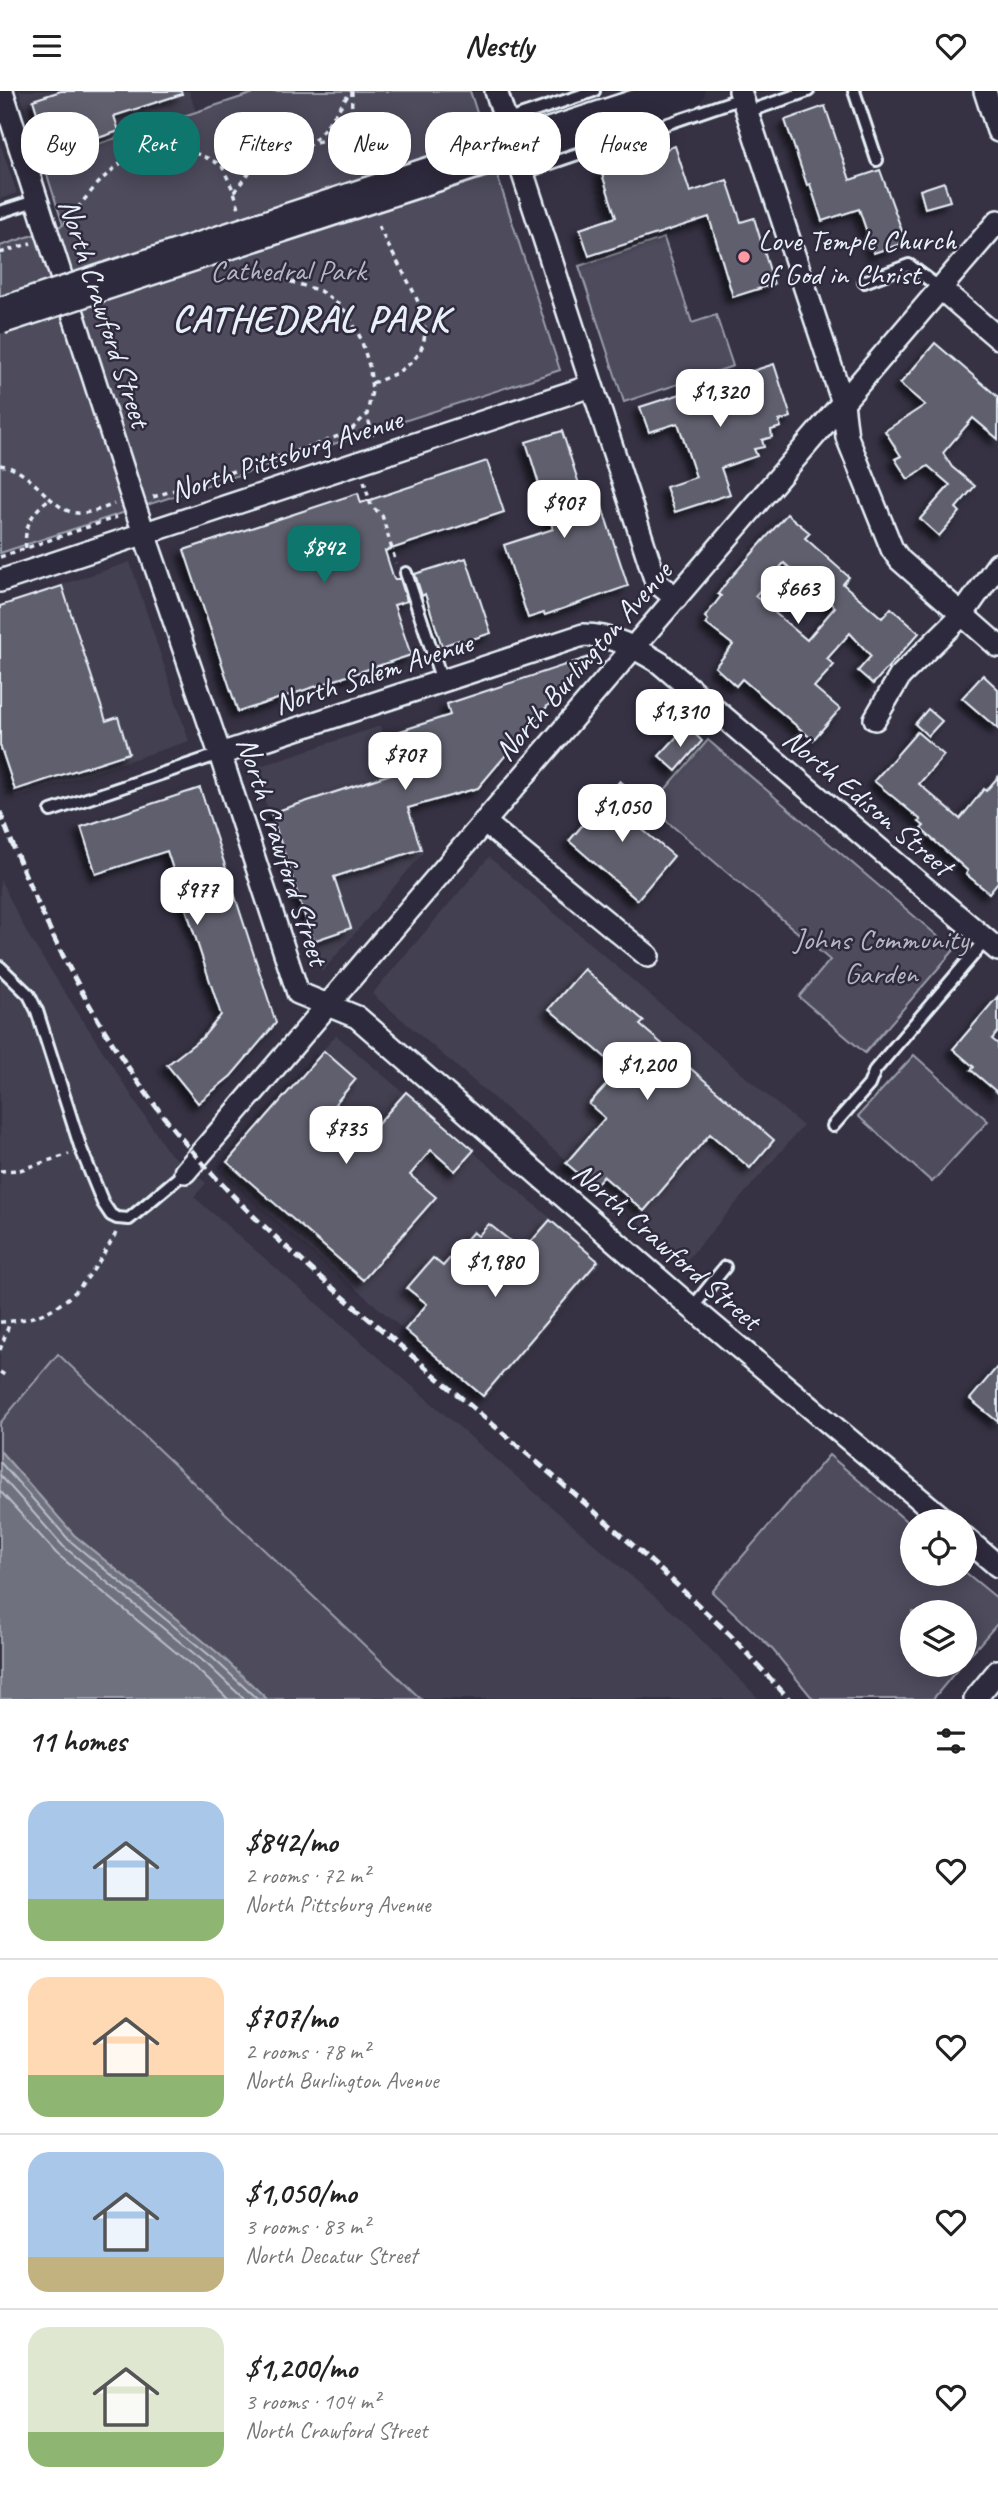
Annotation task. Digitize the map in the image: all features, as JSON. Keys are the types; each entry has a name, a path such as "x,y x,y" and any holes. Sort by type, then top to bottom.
{"main road":[{"path":"0,316 687,91"}],"street":[{"name":"North Crawford Street","path":"2,91 134,501 298,993 357,1017 692,1308 932,1509"},
{"path":"496,91 502,112"},
{"path":"985,91 998,131"},
{"path":"743,100 843,403 848,437 895,554 998,646"},
{"path":"523,175 656,582 676,597"},
{"name":"North Burlington Avenue","path":"185,1172 998,221"},
{"path":"940,288 998,338"},
{"name":"North Pittsburg Avenue","path":"0,580 591,386"},
{"path":"875,719 900,676 962,615 998,564"},
{"name":"North Salem Avenue","path":"220,754 583,635 597,635 634,647"},
{"name":"North Edison Street","path":"634,647 660,663 991,946"},
{"path":"484,822 648,956"},
{"path":"977,1548 998,1566"},
{"path":"975,1699 998,1671"}],"lane":[{"path":"532,112 594,91"},
{"path":"561,160 743,100 807,91"},
{"path":"854,91 877,160"},
{"path":"0,212 38,200"},
{"path":"864,282 909,265 940,288"},
{"path":"406,573 442,681"},
{"name":"North Salem Avenue","path":"51,811 220,754"},
{"path":"833,1126 869,1085 875,1070 991,946"},
{"path":"0,967 29,996 37,1011 81,1149 103,1203 111,1215 123,1219 137,1213 185,1172"},
{"path":"692,1308 725,1267"}],"path":[{"path":"314,143 351,91"},
{"path":"350,112 351,91"},
{"path":"314,143 328,139"},
{"path":"234,192 247,175"},
{"path":"360,175 362,181"},
{"path":"372,383 394,376 416,358 425,325 415,292 388,248 374,214"},
{"path":"0,253 34,242"},
{"path":"152,497 331,439 358,425 367,414"},
{"path":"0,465 29,477 49,499 74,513 114,504"},
{"path":"35,569 26,548 26,532 31,518 49,499"},
{"path":"0,557 119,517"},
{"path":"0,1171 20,1170 81,1149"},
{"path":"0,1322 46,1313 64,1303 94,1269 123,1219"},
{"path":"0,1350 10,1322"},
{"path":"0,1371 8,1377"}],"shaded area":[{"path":"19,91 189,91 196,112 113,112 113,139 99,144 99,112 26,112"},
{"path":"0,143 17,193 0,199"},
{"path":"130,562 189,741 15,798 0,754 0,605"},
{"path":"380,726 423,853 322,972 254,768"},
{"path":"489,857 803,1126 685,1262 372,994"},
{"path":"0,879 28,935 168,1152 206,1183 194,1197 683,1621 759,1699 421,1699 59,1355 0,1423"},
{"path":"336,1035 602,1262 485,1399 288,1231 221,1169"}],"green space":[{"name":"Cathedral Park","path":"260,91 470,91 477,112 425,112 425,175 497,175 560,370 0,553 0,246 63,225 47,175 99,175 99,144 113,139 113,175 200,175 200,112 196,112"},
{"path":"664,238 692,323 716,315 733,366 624,402 579,266"},
{"path":"708,740 954,950 865,1053 799,997 830,960 650,807"},
{"name":"Johns Community Garden","path":"914,1055 988,1121 932,1182 858,1116"},
{"path":"58,1354 421,1699 267,1699 219,1654 74,1535 0,1451 0,1423"},
{"path":"829,1455 900,1516 900,1586 977,1586 977,1582 998,1599 998,1623 977,1647 977,1600 900,1600 900,1677 951,1677 933,1699 813,1699 773,1650 712,1592"}],"water":[{"path":"0,1451 74,1535 219,1654 267,1699 0,1699"}],"building":[{"path":"61,91 181,91 182,94 126,112 113,112 113,133 99,138 99,112 37,112 33,100"},
{"path":"825,106 850,180 880,170 906,242 874,253 859,209 822,221 785,120"},
{"path":"675,146 690,192 727,180 741,222 754,218 774,284 733,297 709,217 589,256 580,229 616,217 602,175 670,175 670,148"},
{"path":"944,182 950,201 925,208 920,190"},
{"path":"935,343 998,397 998,439 973,418 943,453 952,467 975,486 956,508 960,512 939,536 920,519 950,485 928,466 908,479 895,459 901,456 885,431 925,405 900,384"},
{"path":"774,364 791,417 779,421 781,427 771,430 772,437 762,440 764,447 754,449 757,456 721,468 730,494 675,512 666,487 696,477 678,423 649,432 640,407"},
{"path":"562,431 588,512 602,507 628,586 545,615 544,613 528,618 504,545 553,529 526,442"},
{"path":"487,461 504,512 385,551 394,579 400,579 407,601 394,605 411,655 238,712 184,550 358,493 361,503"},
{"path":"787,514 810,533 805,538 849,577 843,584 882,618 891,608 919,633 873,684 858,671 871,656 850,633 827,659 834,665 814,687 840,709 813,740 742,679 736,686 715,667 733,645 706,624 708,620 705,617 721,596 718,594","holes":["784,563 835,607 807,640 755,596"]},
{"path":"466,558 491,633 442,646 425,594 422,596 415,574"},
{"path":"62,586 106,721 118,717 129,753 15,790 0,745 0,606"},
{"path":"589,657 478,788 408,808 421,849 334,877 351,928 313,941 271,813 400,771 388,735 450,715 447,704"},
{"path":"983,675 998,689 998,729 962,698"},
{"path":"928,709 942,721 928,736 915,724"},
{"path":"683,730 688,735 692,731 702,741 676,771 659,756"},
{"path":"917,732 944,755 919,784 960,819 984,789 986,791 998,777 998,882 989,893 921,829 924,826 919,822 921,820 874,781"},
{"path":"620,781 640,798 625,815 674,856 637,900 569,841"},
{"path":"200,788 276,1023 231,1076 198,1103 167,1065 203,1037 221,1015 167,851 96,874 81,827"},
{"path":"584,969 644,1021 640,1025 774,1140 750,1168 710,1134 644,1211 603,1176 594,1187 566,1163 605,1118 589,1104 620,1070 549,1009"},
{"path":"998,996 998,1032 992,1039 998,1044 998,1093 971,1070 974,1067 953,1049"},
{"path":"324,1051 356,1079 335,1104 369,1134 406,1092 474,1150 455,1171 431,1150 410,1175 436,1197 363,1280 227,1162"},
{"path":"550,1220 598,1261 483,1396 405,1330 427,1304 407,1288 433,1258 443,1266 473,1232 478,1236 489,1224 523,1251"},
{"path":"998,1366 998,1422 970,1399"}],"railway":[{"path":"0,812 38,905 84,995 137,1080 199,1159 243,1206 315,1273 570,1490 677,1585 731,1636 789,1699"}],"place":[{"name":"Love Temple Church of God in Christ","path":"744,257"}],"district":[{"name":"CATHEDRAL PARK","path":"311,318"}]}
